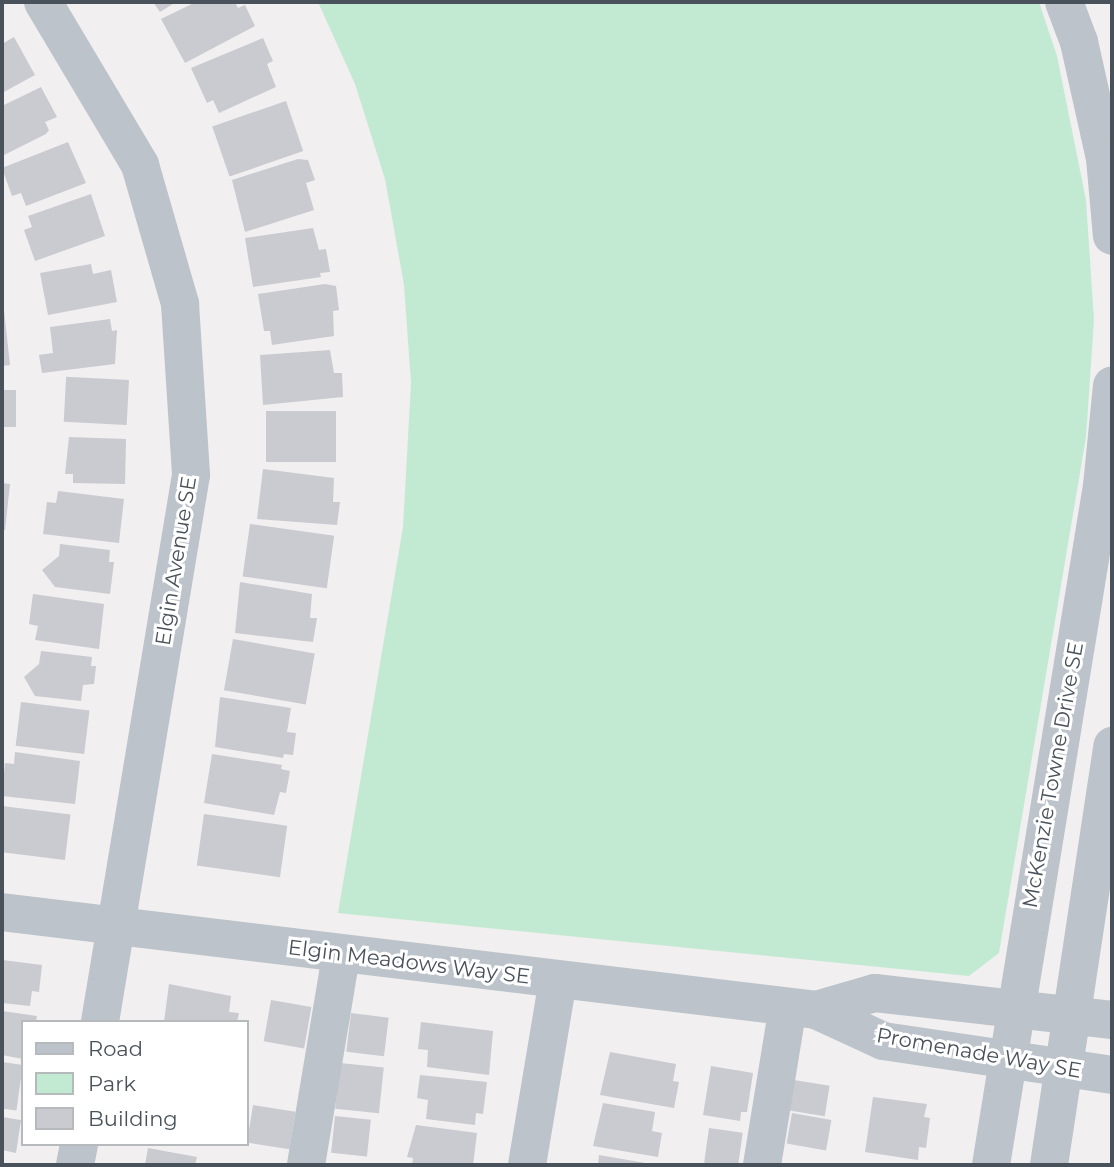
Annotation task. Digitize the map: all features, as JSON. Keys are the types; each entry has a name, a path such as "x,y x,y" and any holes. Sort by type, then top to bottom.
{"street":[{"name":"Elgin Avenue SE","path":"43,2 140,165 180,304 191,475 100,1020"},
{"path":"1064,2 1079,42 1105,158 1112,236"},
{"name":"McKenzie Towne Drive SE","path":"991,1165 1009,1060 1014,1007 1102,486 1112,385"},
{"path":"1048,1165 1065,1069 1112,746"},
{"name":"Elgin Meadows Way SE","path":"2,912 116,923 341,955 802,1009"},
{"path":"306,1165 341,955"},
{"path":"527,1165 558,980"},
{"name":"Promenade Way SE","path":"802,1009 875,993 1112,1020"},
{"path":"762,1165 802,1009"},
{"name":"Promenade Way SE","path":"802,1009 883,1041 1112,1075"},
{"path":"75,1165 79,1146"}],"green space":[{"path":"318,2 1039,2 1057,56 1086,200 1094,320 1086,437 999,953 969,976 338,913 403,527 411,383 404,285 385,179 355,84"}],"building":[{"path":"153,2 176,2 160,12"},
{"path":"196,2 235,2 238,8 245,5 255,26 185,63 161,19"},
{"path":"14,37 35,75 2,93 2,44"},
{"path":"263,38 273,61 267,64 276,87 219,113 213,100 207,103 191,68"},
{"path":"41,87 57,117 45,122 49,130 46,134 2,156 2,106"},
{"path":"286,101 303,151 230,177 212,126"},
{"path":"68,142 86,183 26,206 21,193 12,196 2,168"},
{"path":"298,159 308,160 315,180 306,183 314,210 245,232 232,180"},
{"path":"91,194 105,236 35,261 24,230 32,227 28,216"},
{"path":"313,228 319,250 326,249 330,272 320,273 321,277 253,287 245,238"},
{"path":"91,264 93,274 111,270 117,302 48,315 40,273"},
{"path":"325,284 336,286 339,310 333,311 334,336 272,345 270,331 264,331 258,294"},
{"path":"2,292 10,365 2,366"},
{"path":"110,319 112,331 117,330 115,364 42,373 39,355 53,353 50,327"},
{"path":"330,350 334,373 342,373 343,397 263,405 260,355"},
{"path":"66,377 129,380 127,425 64,422"},
{"path":"2,390 16,390 16,427 2,427"},
{"path":"266,411 336,411 336,462 266,462"},
{"path":"69,437 126,439 125,484 73,483 73,474 65,474"},
{"path":"263,469 334,478 333,502 340,502 337,525 257,519"},
{"path":"2,483 10,484 5,530 2,530"},
{"path":"58,491 124,499 119,543 43,534 47,502 56,503"},
{"path":"250,524 334,536 327,588 243,576"},
{"path":"60,544 110,550 109,562 114,562 110,594 55,587 42,570 59,556"},
{"path":"240,582 312,594 310,618 317,618 313,642 235,633"},
{"path":"33,594 104,604 99,649 35,640 38,626 29,624"},
{"path":"233,639 315,653 306,705 224,690"},
{"path":"41,651 92,657 91,666 96,666 94,684 83,685 81,701 35,696 24,677 39,664"},
{"path":"220,697 291,708 287,732 296,733 293,755 284,754 283,758 215,747"},
{"path":"21,702 89,710 84,754 16,746"},
{"path":"15,752 80,761 75,804 2,796 5,763 14,764"},
{"path":"212,754 282,765 281,769 290,771 286,793 280,792 274,815 204,803"},
{"path":"2,806 70,814 65,860 2,852"},
{"path":"204,814 287,826 280,877 197,865"},
{"path":"2,960 42,965 39,992 32,991 30,1006 2,1003"},
{"path":"169,984 231,996 229,1012 239,1013 237,1020 164,1020"},
{"path":"271,1000 311,1007 304,1048 264,1041"},
{"path":"2,1011 37,1016 36,1020 21,1020 21,1059 2,1055"},
{"path":"351,1013 389,1018 384,1056 346,1052"},
{"path":"421,1022 493,1031 489,1075 427,1067 428,1050 418,1049"},
{"path":"610,1052 676,1064 673,1081 679,1082 674,1108 600,1095"},
{"path":"2,1062 21,1065 16,1110 2,1108"},
{"path":"340,1063 384,1068 379,1113 335,1109"},
{"path":"711,1066 753,1073 747,1112 741,1112 740,1121 703,1115"},
{"path":"420,1075 487,1082 483,1114 476,1113 475,1125 426,1119 428,1100 417,1098"},
{"path":"794,1080 830,1086 825,1116 789,1111"},
{"path":"873,1097 927,1104 924,1117 930,1118 926,1148 919,1147 918,1160 865,1152"},
{"path":"603,1103 655,1112 652,1131 662,1133 658,1157 593,1146"},
{"path":"253,1105 295,1112 290,1149 248,1143"},
{"path":"792,1113 831,1120 826,1150 787,1144"},
{"path":"335,1116 371,1120 367,1157 331,1153"},
{"path":"2,1117 21,1120 16,1153 2,1150"},
{"path":"416,1125 477,1133 473,1165 412,1165 413,1158 407,1157"},
{"path":"709,1128 743,1133 738,1165 704,1163"},
{"path":"148,1148 197,1157 195,1165 145,1165"},
{"path":"599,1155 651,1164 651,1165 598,1165"}]}
